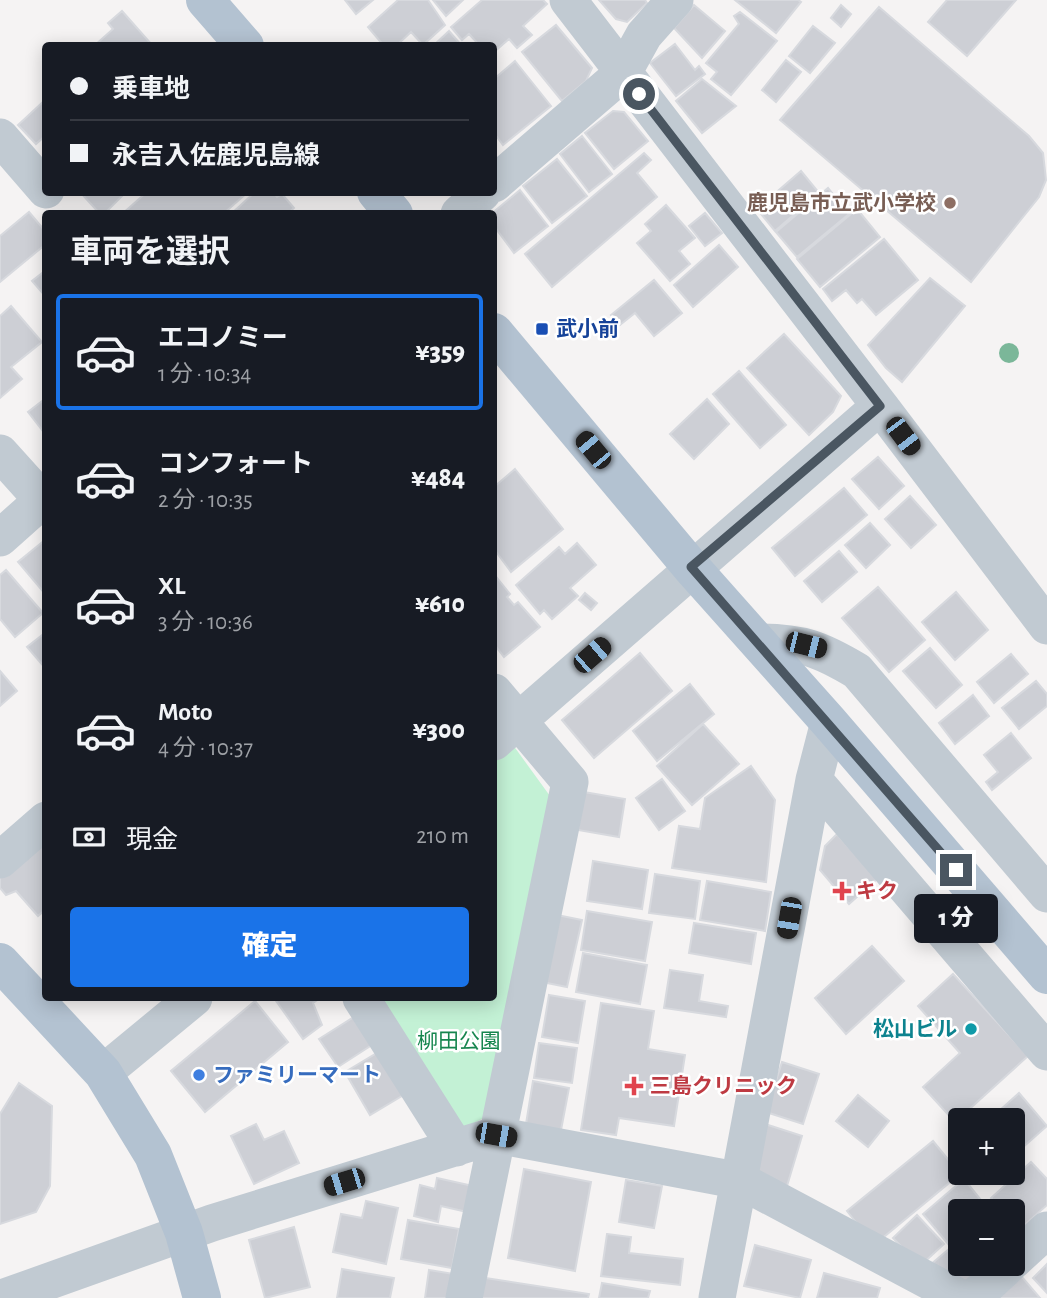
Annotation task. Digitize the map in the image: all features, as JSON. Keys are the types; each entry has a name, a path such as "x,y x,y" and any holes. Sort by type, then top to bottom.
{"main road":[{"path":"205,0 242,42"},
{"path":"497,336 691,567 830,722 1047,975"},
{"path":"0,961 103,1073 153,1156 184,1233 202,1298"}],"street":[{"path":"568,0 1047,626"},
{"path":"497,181 623,73 644,35 675,0"},
{"path":"0,137 42,185"},
{"path":"51,196 63,210"},
{"path":"463,210 479,196"},
{"path":"506,731 691,567 880,406"},
{"path":"0,453 42,498"},
{"path":"0,538 42,502"},
{"path":"758,642 792,642 821,649 857,671 1047,894"},
{"path":"464,1298 570,782 506,731 497,702"},
{"path":"717,1298 814,780 830,722"},
{"path":"814,780 1047,1052"},
{"path":"0,860 42,823"},
{"path":"103,1073 190,1001"},
{"path":"363,1001 456,1148"},
{"path":"2,1298 184,1233 496,1135 741,1181 961,1298"},
{"path":"1025,1250 1047,1230"},
{"path":"973,1298 997,1276"}],"green space":[{"name":"柳田公園","path":"513,745 550,796 488,1116 464,1128 384,1001 497,1001 497,760"}],"building":[{"path":"345,0 373,0 356,14"},
{"path":"398,0 428,0 445,25 426,42 420,42 411,32 400,42 381,42 368,27"},
{"path":"433,0 463,0 446,16"},
{"path":"482,0 543,0 547,4 523,26 532,35 517,48 509,39 497,49 497,42 476,42 469,34 462,40 451,27"},
{"path":"599,0 645,0 647,3 627,22 616,19"},
{"path":"735,0 798,0 801,2 776,33"},
{"path":"947,0 1016,0 967,56 928,22"},
{"path":"694,5 725,31 702,58 674,28"},
{"path":"841,5 851,14 841,27 831,18"},
{"path":"879,7 1029,136 1043,153 1046,180 1039,197 971,282 780,120"},
{"path":"122,11 149,42 98,42 113,29 108,23"},
{"path":"740,12 777,41 731,95 711,79 717,72 706,63 739,24 734,16"},
{"path":"556,25 592,68 586,81 562,101 522,52"},
{"path":"813,26 835,43 810,73 789,56"},
{"path":"449,31 459,42 437,42"},
{"path":"675,44 695,70 699,66 705,74 676,96 650,63"},
{"path":"786,60 801,72 776,102 762,90"},
{"path":"515,61 551,106 503,145 497,137 497,76"},
{"path":"702,79 736,106 702,133 676,101"},
{"path":"42,103 42,139 36,144 18,125"},
{"path":"613,111 624,112 648,141 614,169 585,133"},
{"path":"582,136 612,174 589,192 560,154"},
{"path":"644,153 651,160 637,173 657,197 552,287 525,254"},
{"path":"557,159 587,196 552,223 523,186"},
{"path":"801,171 819,193 775,231 757,209"},
{"path":"828,188 849,214 797,257 776,232"},
{"path":"520,190 548,226 514,253 497,230 496,210"},
{"path":"84,196 122,196 108,210 96,210"},
{"path":"142,196 243,196 228,210 127,210"},
{"path":"251,196 284,196 294,208 292,210 235,210"},
{"path":"666,205 695,238 679,251 690,264 670,281 637,243 651,231 645,224"},
{"path":"857,209 880,237 820,287 797,259"},
{"path":"29,212 42,227 42,247 0,282 0,236"},
{"path":"705,213 722,233 705,246 689,226"},
{"path":"884,239 918,280 876,315 862,299 857,303 846,290 832,301 823,289"},
{"path":"719,245 738,267 693,307 674,285"},
{"path":"42,273 42,292 32,281"},
{"path":"930,278 965,306 902,382 886,368 868,345"},
{"path":"654,280 682,313 654,336 635,313 620,325 611,315"},
{"path":"11,306 42,342 11,367 22,379 0,398 0,316"},
{"path":"784,334 841,396 833,412 809,435 747,368"},
{"path":"739,371 786,425 760,448 713,394"},
{"path":"707,399 729,424 694,459 670,434"},
{"path":"42,401 42,430 28,412"},
{"path":"878,457 904,486 879,509 852,479"},
{"path":"515,469 563,529 511,572 497,553 497,484"},
{"path":"844,488 867,515 795,576 772,548"},
{"path":"910,496 936,525 911,548 885,519"},
{"path":"870,523 890,545 866,568 845,545"},
{"path":"42,542 42,590 18,562"},
{"path":"577,543 596,565 570,588 578,596 552,619 544,610 540,614 516,585 559,547 565,554"},
{"path":"839,551 857,572 822,602 804,581"},
{"path":"6,570 42,612 15,637 0,619 0,575"},
{"path":"497,578 510,594 507,597 514,605 518,602 540,627 504,657 497,648"},
{"path":"878,587 925,640 889,672 842,618"},
{"path":"956,592 988,630 955,660 922,622"},
{"path":"585,593 597,603 591,610 579,600"},
{"path":"42,635 42,664 27,647"},
{"path":"930,648 962,685 936,708 903,671"},
{"path":"640,653 672,691 594,758 562,720"},
{"path":"1011,654 1028,674 994,703 977,682"},
{"path":"0,671 17,691 0,706"},
{"path":"1036,681 1047,694 1047,706 1019,729 1002,708"},
{"path":"690,684 714,714 657,761 633,731"},
{"path":"973,695 989,716 955,744 939,723"},
{"path":"703,724 739,764 692,805 657,766"},
{"path":"1011,733 1031,758 992,790 986,782 998,772 984,755"},
{"path":"751,766 775,800 766,882 672,868 679,826 700,829 705,798"},
{"path":"662,779 685,811 659,830 636,798"},
{"path":"584,792 625,799 619,837 578,830"},
{"path":"837,834 877,879 849,904 820,870 825,846"},
{"path":"42,844 42,912 38,916 16,891 6,895 0,888 0,877"},
{"path":"593,861 648,870 642,909 587,901"},
{"path":"655,874 700,881 695,919 649,913"},
{"path":"707,881 771,892 765,931 700,920"},
{"path":"587,911 652,922 645,961 581,950"},
{"path":"552,914 582,920 567,987 537,981"},
{"path":"694,923 756,933 751,964 689,953"},
{"path":"872,946 904,981 846,1034 815,998"},
{"path":"583,953 647,965 640,1004 576,992"},
{"path":"670,970 703,975 699,1001 728,1006 726,1017 664,1008"},
{"name":"松山ビル","path":"953,974 1028,1056 970,1108 948,1108 948,1114 923,1087 960,1053 918,1006"},
{"path":"549,995 585,1001 578,1043 542,1037"},
{"path":"255,1001 288,1042 205,1112 171,1071"},
{"path":"276,1001 316,1001 313,1003 322,1025 303,1039"},
{"name":"三島クリニック","path":"601,1003 654,1011 648,1049 685,1055 674,1126 619,1118 616,1135 581,1130"},
{"path":"357,1015 375,1043 338,1067 319,1039"},
{"path":"539,1043 577,1048 572,1083 534,1078"},
{"path":"382,1050 407,1093 370,1115 345,1072"},
{"path":"782,1062 819,1074 803,1124 766,1112"},
{"path":"533,1081 569,1088 561,1130 526,1124"},
{"path":"19,1083 52,1106 50,1186 36,1212 0,1224 0,1114"},
{"path":"1019,1093 1047,1126 1025,1145 1025,1108 1002,1108"},
{"path":"858,1095 889,1121 868,1147 836,1121"},
{"path":"256,1124 264,1140 284,1131 299,1163 254,1184 231,1136"},
{"path":"765,1124 802,1136 787,1186 749,1175"},
{"path":"933,1141 948,1159 948,1184 874,1245 847,1211"},
{"path":"1031,1162 1047,1179 1047,1205 1025,1225 1025,1199 991,1198 1005,1185 1025,1185 1025,1167"},
{"path":"524,1169 591,1182 575,1271 508,1258"},
{"path":"437,1178 473,1186 467,1212 441,1206 438,1222 414,1216 420,1185 435,1189"},
{"path":"626,1180 662,1186 654,1228 619,1222"},
{"path":"957,1185 969,1185 980,1199 948,1199 948,1244 923,1214"},
{"path":"366,1201 398,1208 386,1264 333,1252 341,1214 362,1218"},
{"path":"917,1215 944,1244 920,1266 893,1238"},
{"path":"408,1220 459,1229 452,1268 401,1259"},
{"path":"294,1227 310,1287 265,1298 249,1240"},
{"path":"607,1234 631,1237 629,1253 683,1259 680,1285 601,1276"},
{"path":"755,1245 811,1260 800,1298 744,1286"},
{"path":"948,1250 948,1274 930,1265"},
{"path":"1047,1264 1047,1293 1033,1278"},
{"path":"342,1269 394,1278 390,1298 337,1298"},
{"path":"429,1270 454,1274 450,1298 425,1298"},
{"path":"824,1273 880,1288 877,1298 817,1298"},
{"path":"951,1276 978,1276 969,1285"},
{"path":"1009,1276 1021,1276 1040,1298 985,1298"},
{"path":"479,1277 589,1294 588,1298 475,1298"},
{"path":"602,1283 650,1291 648,1298 599,1298"}],"place":[{"name":"鹿児島市立武小学校","path":"950,203"},
{"name":"武小前","path":"542,329"},
{"name":"キク","path":"842,891"},
{"name":"松山ビル","path":"971,1029"},
{"name":"ファミリーマート","path":"199,1075"},
{"name":"三島クリニック","path":"634,1086"}],"route":[{"path":"639,94 880,406 691,567 830,722 956,870"}]}
